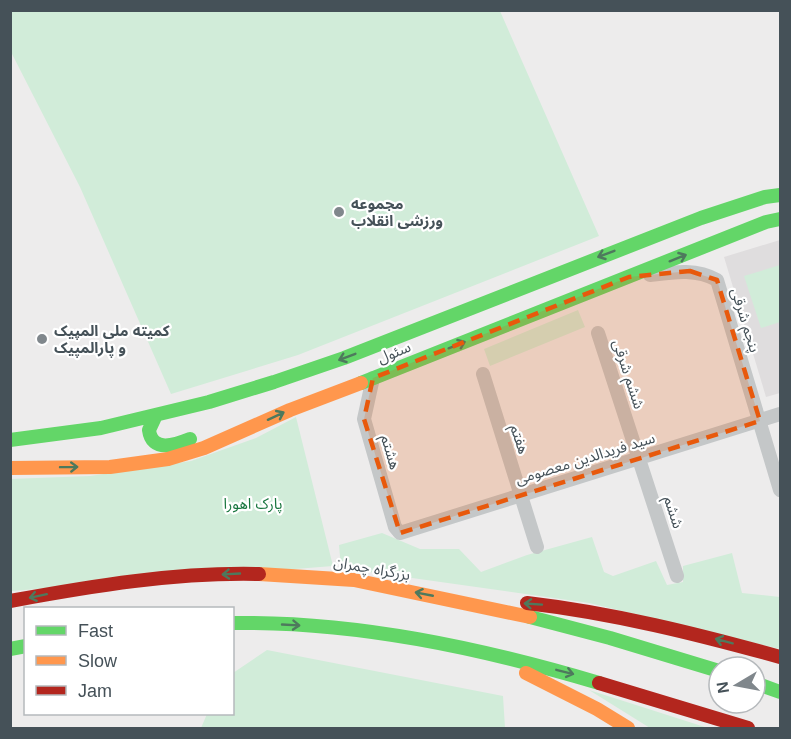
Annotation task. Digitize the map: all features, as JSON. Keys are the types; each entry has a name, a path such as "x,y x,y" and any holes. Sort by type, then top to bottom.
{"main road":[{"name":"سئول","path":"10,440 85,432 209,402 329,364 701,218 780,194"},
{"name":"سئول","path":"10,468 116,466 171,459 288,410 766,222 780,220"},
{"path":"156,415 150,422 149,433 155,441 165,446 174,445 224,427 252,426"},
{"name":"بزرگراه چمران","path":"10,601 128,580 280,574 333,577 482,606 563,626 707,668"},
{"path":"482,606 530,603 568,608 694,633 780,657"},
{"path":"234,623 352,630 489,653 584,677 748,729"},
{"path":"489,653 597,709 628,729"}],"street":[{"name":"پنجم شرقی","path":"629,277 690,271 707,274 717,280 780,490"},
{"name":"ششم شرقی","path":"598,333 639,459"},
{"name":"هفتم","path":"483,374 537,547"},
{"name":"هشتم","path":"373,378 364,418 395,526 400,533"},
{"name":"سید فریدالدین معصومی","path":"400,533 780,414"},
{"name":"ششم","path":"639,459 677,576"}],"highlighted area":[{"path":"690,271 717,280 760,421 400,533 364,419 373,378 629,277"}],"shaded area":[{"path":"780,240 780,393 766,397 724,257"}],"green space":[{"name":"مجموعه ورزشی انقلاب","path":"11,10 500,11 599,236 298,355 171,394 80,187 11,52"},
{"path":"780,265 780,322 761,328 744,276"},
{"path":"578,310 585,327 490,366 484,349"},
{"name":"پارک اهورا","path":"296,417 333,566 11,591 10,479 90,476 191,461 256,438"},
{"path":"382,533 420,549 459,549 481,572 527,555 592,537 604,572 613,576 656,561 667,585 683,582 683,566 732,553 742,593 780,597 780,649 589,603 341,568 339,545"},
{"path":"267,650 503,696 505,728 201,728 207,715 234,715 234,672"},
{"path":"589,690 708,728 650,728"}],"traffic: fast":[{"path":"10,440 101,428 209,402 274,382 344,358 701,218 765,197 780,195"},
{"path":"361,383 766,222 780,219"},
{"path":"156,415 149,430 151,437 159,445 171,445 190,439"},
{"path":"530,617 707,667"},
{"path":"234,623 325,627 418,639 464,648 599,683"},
{"path":"10,649 24,646"},
{"path":"767,687 780,692"}],"traffic: slow":[{"path":"10,468 110,467 168,459 204,448 290,410 361,383"},
{"path":"259,574 354,580 530,617"},
{"path":"526,673 597,709 628,728"}],"traffic: jam":[{"path":"10,601 103,585 165,578 259,574"},
{"path":"527,603 591,612 655,625 780,657"},
{"path":"599,683 748,728"}],"place":[{"name":"مجموعه ورزشی انقلاب","path":"339,212"},
{"name":"کمیته ملی المپیک و پارالمپیک","path":"42,339"}]}
